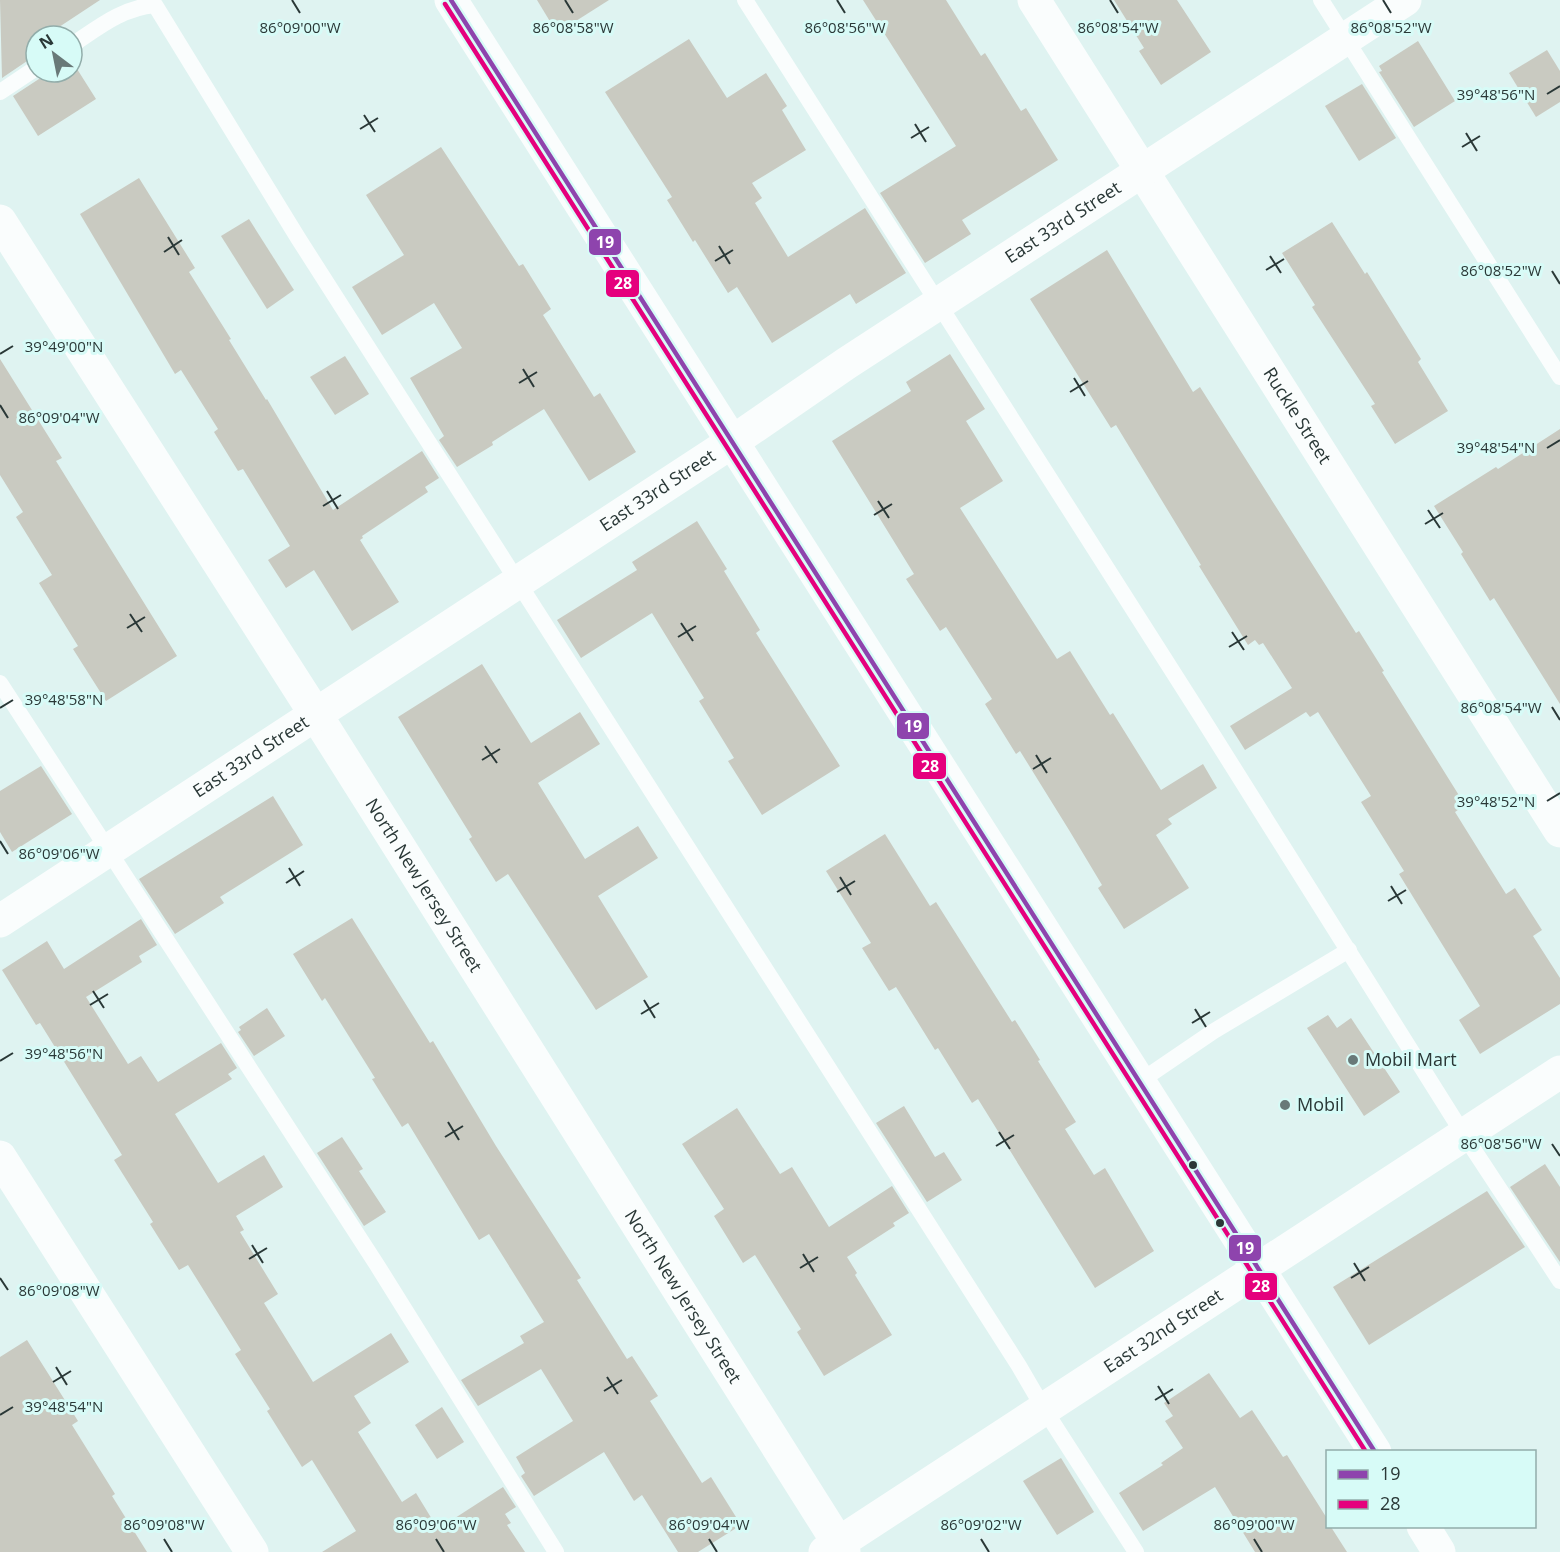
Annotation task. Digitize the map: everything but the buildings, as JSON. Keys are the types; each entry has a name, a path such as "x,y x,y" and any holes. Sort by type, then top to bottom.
{"street":[{"path":"451,0 1374,1450"},
{"name":"Ruckle Street","path":"1034,0 1560,831"},
{"name":"East 33rd Street","path":"0,921 1405,0"},
{"name":"North New Jersey Street","path":"0,221 316,715 836,1549"},
{"name":"East 32nd Street","path":"836,1549 1044,1409 1560,1072"},
{"path":"0,1157 252,1552"},
{"path":"1424,1528 1439,1552"}],"lane":[{"path":"745,0 1349,950 1464,1135 1560,1281"},
{"path":"1321,0 1560,377"},
{"path":"84,37 117,15 138,6 155,5 298,238 1136,1552"},
{"path":"0,92 24,76"},
{"path":"0,683 377,1265 556,1552"},
{"path":"1139,1082 1214,1031 1349,950"}],"transit line":[{"name":"19","path":"451,0 1374,1450"},
{"name":"28","path":"445,4 1365,1450"}],"place":[{"name":"Mobil Mart","path":"1353,1060"},
{"name":"Mobil","path":"1285,1105"}]}
